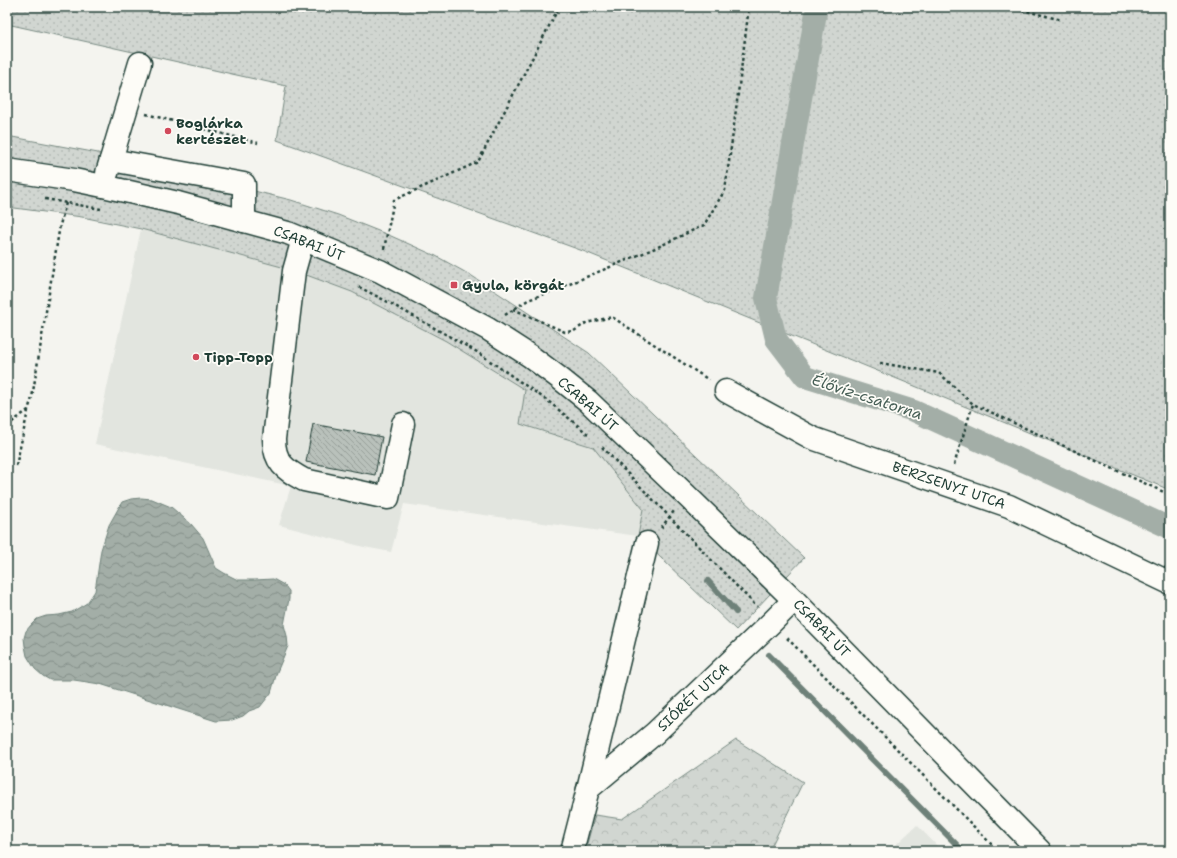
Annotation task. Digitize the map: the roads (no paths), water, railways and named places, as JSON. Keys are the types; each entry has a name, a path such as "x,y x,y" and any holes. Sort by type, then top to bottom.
{"street":[{"path":"103,186 140,63"},
{"path":"111,160 244,184 244,220"},
{"name":"CSABAI ÚT","path":"7,170 74,180 178,203 244,220 302,239 380,271 488,329 530,356 588,401 686,495 794,600 1040,851"},
{"path":"302,239 294,271 274,439 276,456 282,465 304,480 388,498 403,424"},
{"name":"BERZSENYI UTCA","path":"726,391 812,438 1009,506 1170,583"},
{"path":"572,851 647,543"},
{"name":"SIÓRÉT UTCA","path":"588,789 655,733 794,600"}],"water":[{"path":"141,498 152,499 171,507 191,524 203,538 216,568 238,580 273,579 284,585 289,591 284,625 288,646 277,672 271,693 260,707 249,711 243,716 232,720 216,721 100,684 74,680 50,680 35,669 27,656 24,638 26,631 37,619 72,612 87,603 95,591 101,550 109,525 122,502"}],"waterway":[{"name":"Élővíz-csatorna","path":"817,7 766,298 776,339 805,377 914,411 1170,528"},
{"path":"708,581 736,612"},
{"path":"769,655 963,851"}],"place":[{"name":"Boglárka kertészet","path":"168,131"},
{"name":"Gyula, körgát","path":"454,285"},
{"name":"Tipp-Topp","path":"196,357"}]}
